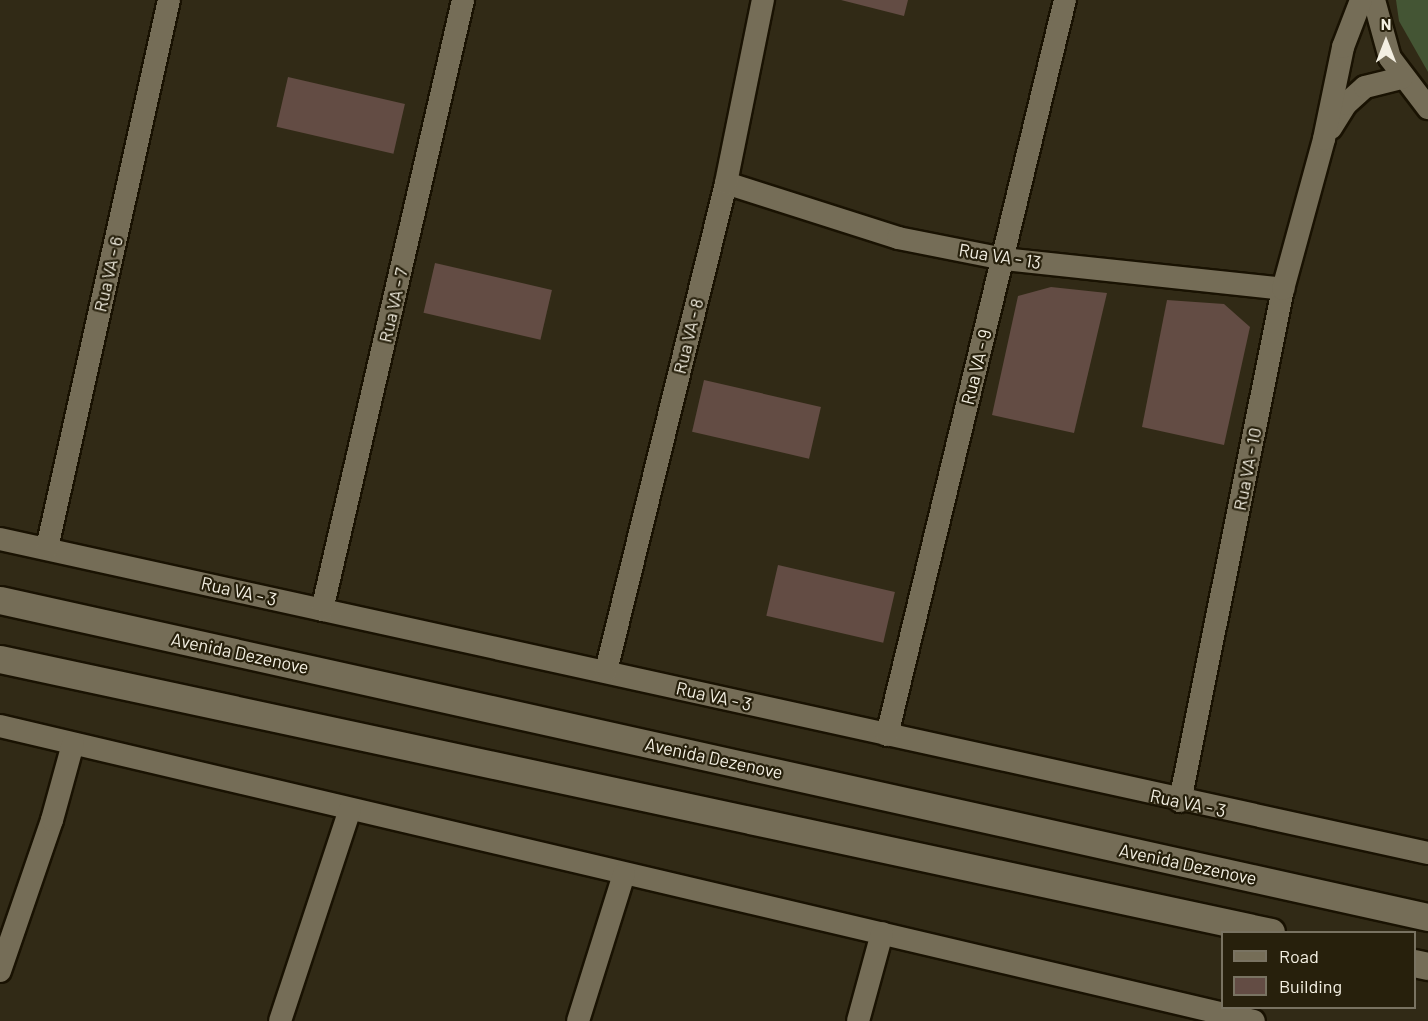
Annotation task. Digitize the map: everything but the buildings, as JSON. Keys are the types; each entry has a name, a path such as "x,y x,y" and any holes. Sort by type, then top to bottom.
{"street":[{"name":"Rua VA - 6","path":"48,548 169,0"},
{"name":"Rua VA - 7","path":"322,610 463,0"},
{"name":"Rua VA - 8","path":"606,671 726,183 763,0"},
{"name":"Rua VA - 9","path":"887,735 1065,0"},
{"name":"Rua VA - 10","path":"1180,801 1283,289 1324,139 1343,47 1361,0"},
{"path":"1374,0 1381,36 1402,78 1428,108"},
{"name":"Rua VA - 10","path":"1324,139 1346,104 1365,87 1402,78"},
{"name":"Rua VA - 13","path":"726,183 898,238 1002,259 1283,289"},
{"name":"Rua VA - 3","path":"0,539 606,671 1180,801 1428,853"},
{"name":"Avenida Dezenove","path":"0,600 1428,917"},
{"path":"0,659 1262,931"},
{"path":"0,726 1254,1021"},
{"path":"0,971 28,896 73,744"},
{"path":"280,1021 350,808"},
{"path":"578,1021 624,874"},
{"path":"858,1021 882,933"}],"green space":[{"path":"1396,0 1428,0 1428,72 1399,21"}]}
